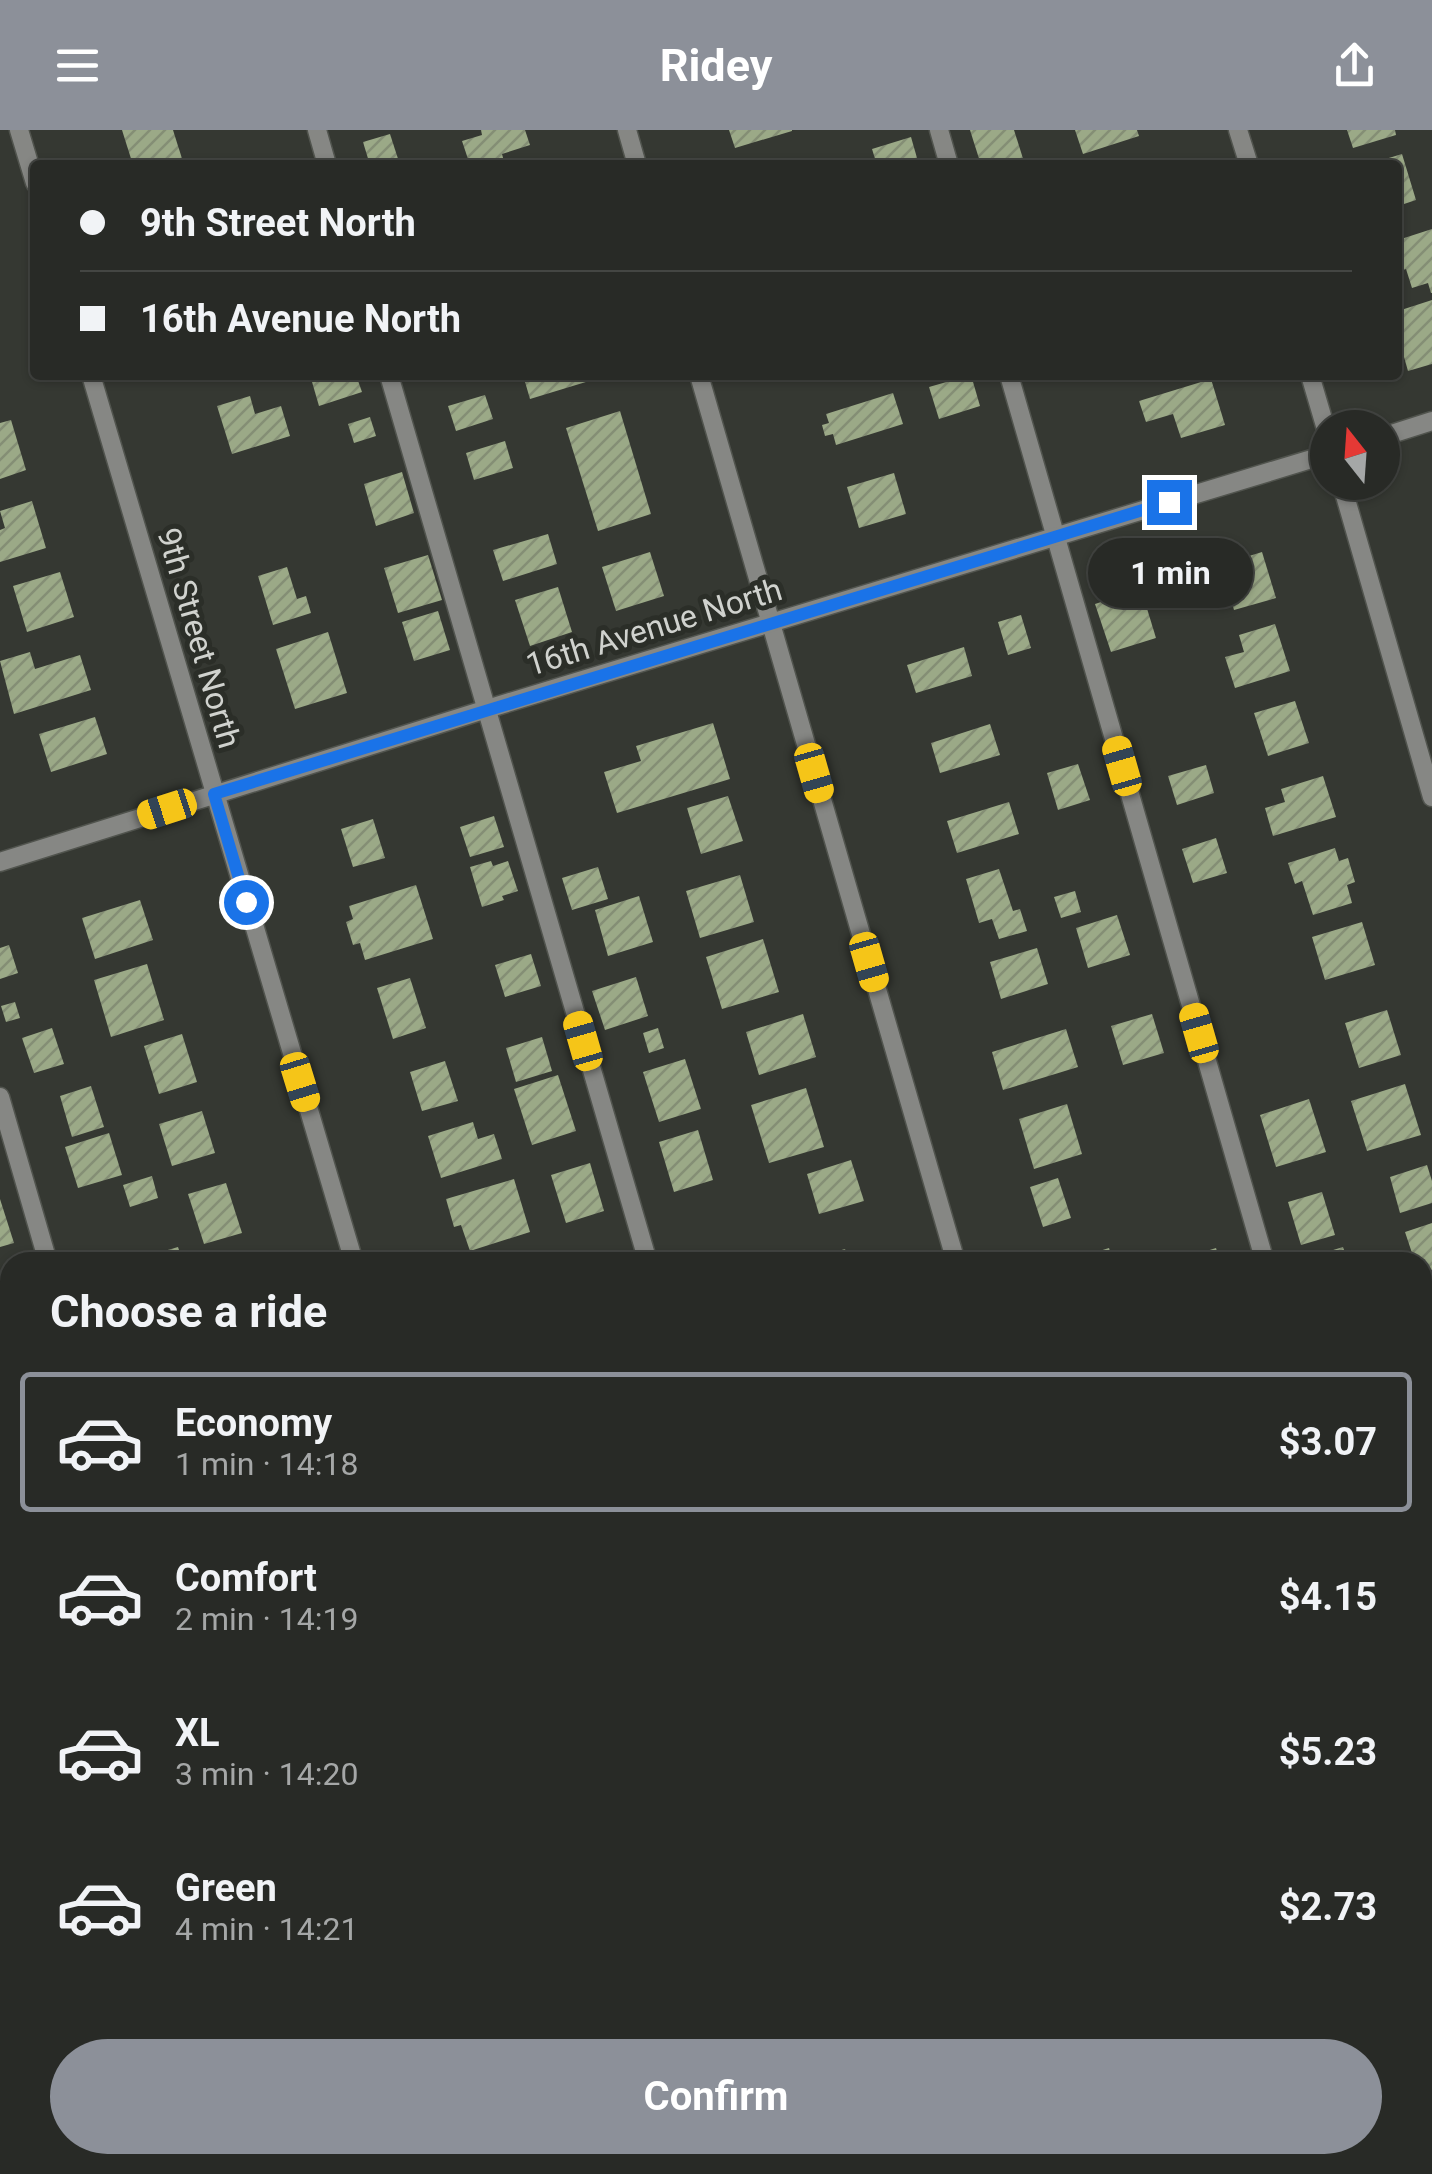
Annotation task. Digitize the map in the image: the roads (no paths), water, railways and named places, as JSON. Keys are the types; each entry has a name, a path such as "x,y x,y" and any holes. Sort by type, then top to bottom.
{"street":[{"path":"19,130 30,167"},
{"path":"317,130 326,160"},
{"path":"627,130 636,160"},
{"path":"939,130 948,160"},
{"path":"1238,130 1247,160"},
{"name":"9th Street North","path":"92,380 351,1252"},
{"path":"390,380 645,1252"},
{"path":"700,380 953,1252"},
{"path":"1010,380 1262,1252"},
{"path":"1311,380 1320,410"},
{"path":"1400,432 1432,422"},
{"name":"16th Avenue North","path":"0,862 487,709 1310,459"},
{"path":"1346,500 1432,798"},
{"path":"0,1097 45,1252"}]}
